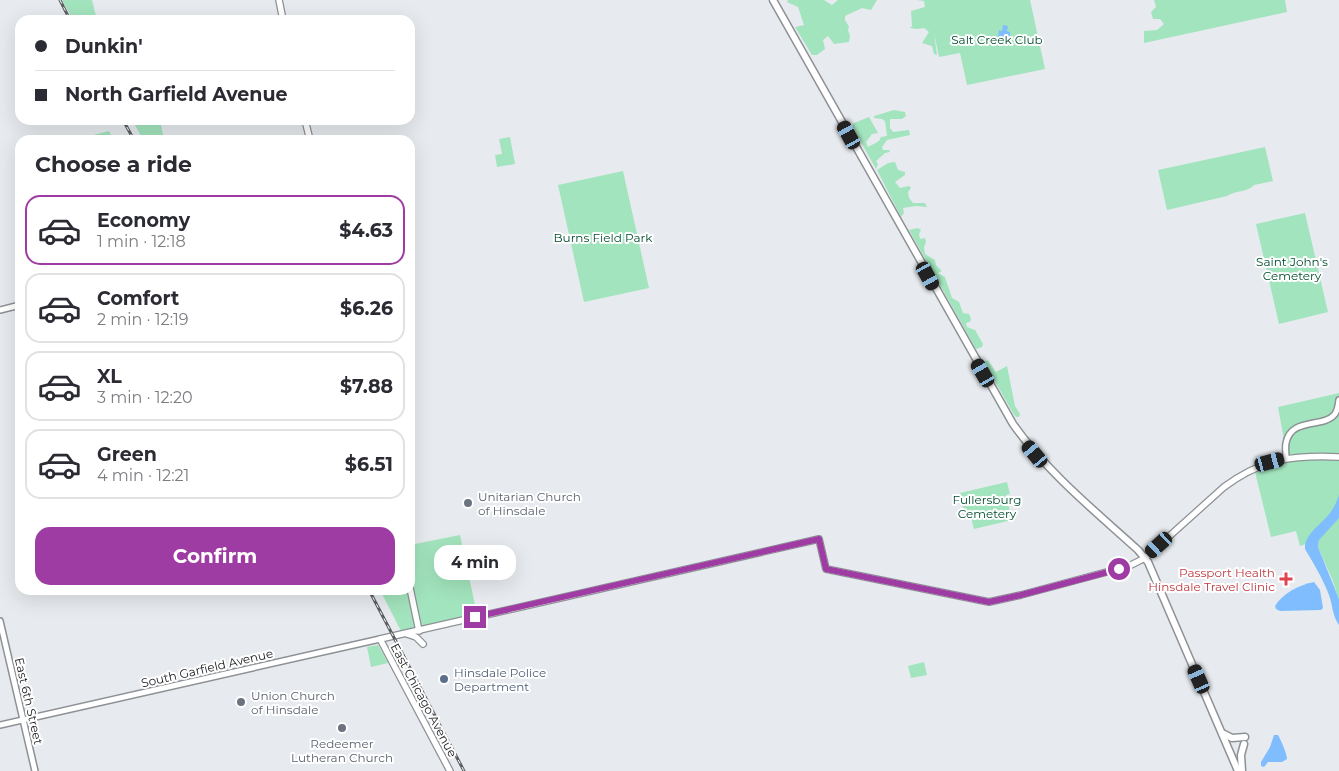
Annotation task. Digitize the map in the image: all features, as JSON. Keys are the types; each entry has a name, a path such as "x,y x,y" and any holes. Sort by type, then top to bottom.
{"main road":[{"path":"279,0 283,15"},
{"path":"773,0 1022,438 1046,465 1145,558 1154,574 1240,771"},
{"path":"1145,558 1217,493 1252,469 1286,458 1302,456 1339,457"},
{"name":"South Garfield Avenue","path":"380,639 819,539 826,569 989,602 1129,566 1145,558"},
{"path":"411,595 419,631"},
{"path":"402,634 414,636 422,644"},
{"name":"East Chicago Avenue","path":"380,639 450,771"},
{"path":"1222,733 1244,741 1240,771"}],"street":[{"path":"0,310 15,306"},
{"path":"1286,458 1286,443 1289,436 1302,425 1332,417 1337,410 1339,400"},
{"name":"East 6th Street","path":"0,621 35,771"},
{"name":"South Garfield Avenue","path":"0,725 380,639"}],"green space":[{"path":"62,0 92,0 96,15 70,15"},
{"path":"788,0 824,0 832,5 838,0 877,0 871,10 862,8 845,16 849,27 849,42 834,44 828,36 823,40 825,49 817,55 812,55 795,27 804,25 798,7 787,2"},
{"name":"Salt Creek Club","path":"917,0 1030,0 1045,69 967,85 960,53 939,57 934,33 937,55 934,54 932,46 922,43 929,32 924,28 910,28 912,26 911,11 925,7 924,1"},
{"path":"1154,0 1285,0 1287,12 1144,43 1144,31 1157,30 1164,24 1160,19 1153,19 1151,12 1156,7"},
{"path":"894,110 905,112 906,116 902,119 890,119 890,128 893,132 909,130 910,135 887,140 882,147 883,150 889,150 890,152 885,153 876,161 878,164 876,169 852,126 854,123 869,117 878,133 872,134 866,142 868,147 879,141 881,137 887,136 885,121 874,118 874,116"},
{"path":"135,125 161,125 163,135 140,135"},
{"path":"109,131 111,135 93,135"},
{"path":"510,137 515,164 497,167 495,155 502,154 499,139"},
{"path":"1265,147 1273,181 1254,185 1251,188 1227,196 1167,210 1158,170"},
{"path":"895,162 898,170 905,172 905,175 895,182 900,188 909,186 911,188 908,192 909,198 913,203 925,203 927,207 903,208 904,213 901,217 877,170 888,163"},
{"name":"Burns Field Park","path":"623,171 649,288 584,302 558,185"},
{"name":"Saint John's Cemetery","path":"1305,213 1328,312 1279,324 1256,224"},
{"path":"918,228 921,230 919,234 920,239 925,238 925,254 935,260 936,265 942,271 938,273 945,277 952,298 959,302 963,313 969,314 971,319 970,322 966,323 967,327 975,330 983,344 982,347 976,349 909,230"},
{"path":"988,360 996,372 1007,366 1015,406 1020,414 1019,417 1016,417 1013,413 985,364 984,362"},
{"path":"1339,393 1339,599 1318,547 1319,540 1300,546 1296,531 1271,537 1255,472 1288,462 1278,407"},
{"name":"Fullersburg Cemetery","path":"1007,482 1010,494 1006,495 1012,520 974,529 971,517 965,518 960,493"},
{"path":"460,535 477,614 420,627 413,595 415,595 415,544"},
{"path":"383,595 408,595 415,623 414,628 401,631"},
{"path":"378,645 388,663 371,667 367,647"},
{"path":"924,662 927,675 911,678 908,666"}],"water":[{"path":"1003,25 1008,26 1007,31 1010,32 1010,38 998,38 999,30 1002,31"},
{"path":"1339,495 1339,518 1319,540 1318,547 1339,599 1339,625 1335,618 1327,589 1305,549 1305,544 1310,534 1327,517"},
{"path":"1314,582 1320,590 1323,608 1321,610 1280,611 1276,609 1275,606 1278,601 1287,593 1297,587"},
{"path":"1274,735 1278,735 1287,759 1282,762 1268,762 1264,767 1261,766 1261,762 1270,747"}],"railway":[{"path":"60,0 68,15"},
{"path":"126,125 131,135"},
{"path":"372,595 464,771"}],"place":[{"name":"Unitarian Church of Hinsdale","path":"468,503"},
{"name":"Passport Health Hinsdale Travel Clinic","path":"1286,579"},
{"name":"Hinsdale Police Department","path":"444,679"},
{"name":"Union Church of Hinsdale","path":"241,702"},
{"name":"Redeemer Lutheran Church","path":"342,728"}],"route":[{"path":"475,617 819,539 826,569 989,602 1119,569"}]}
